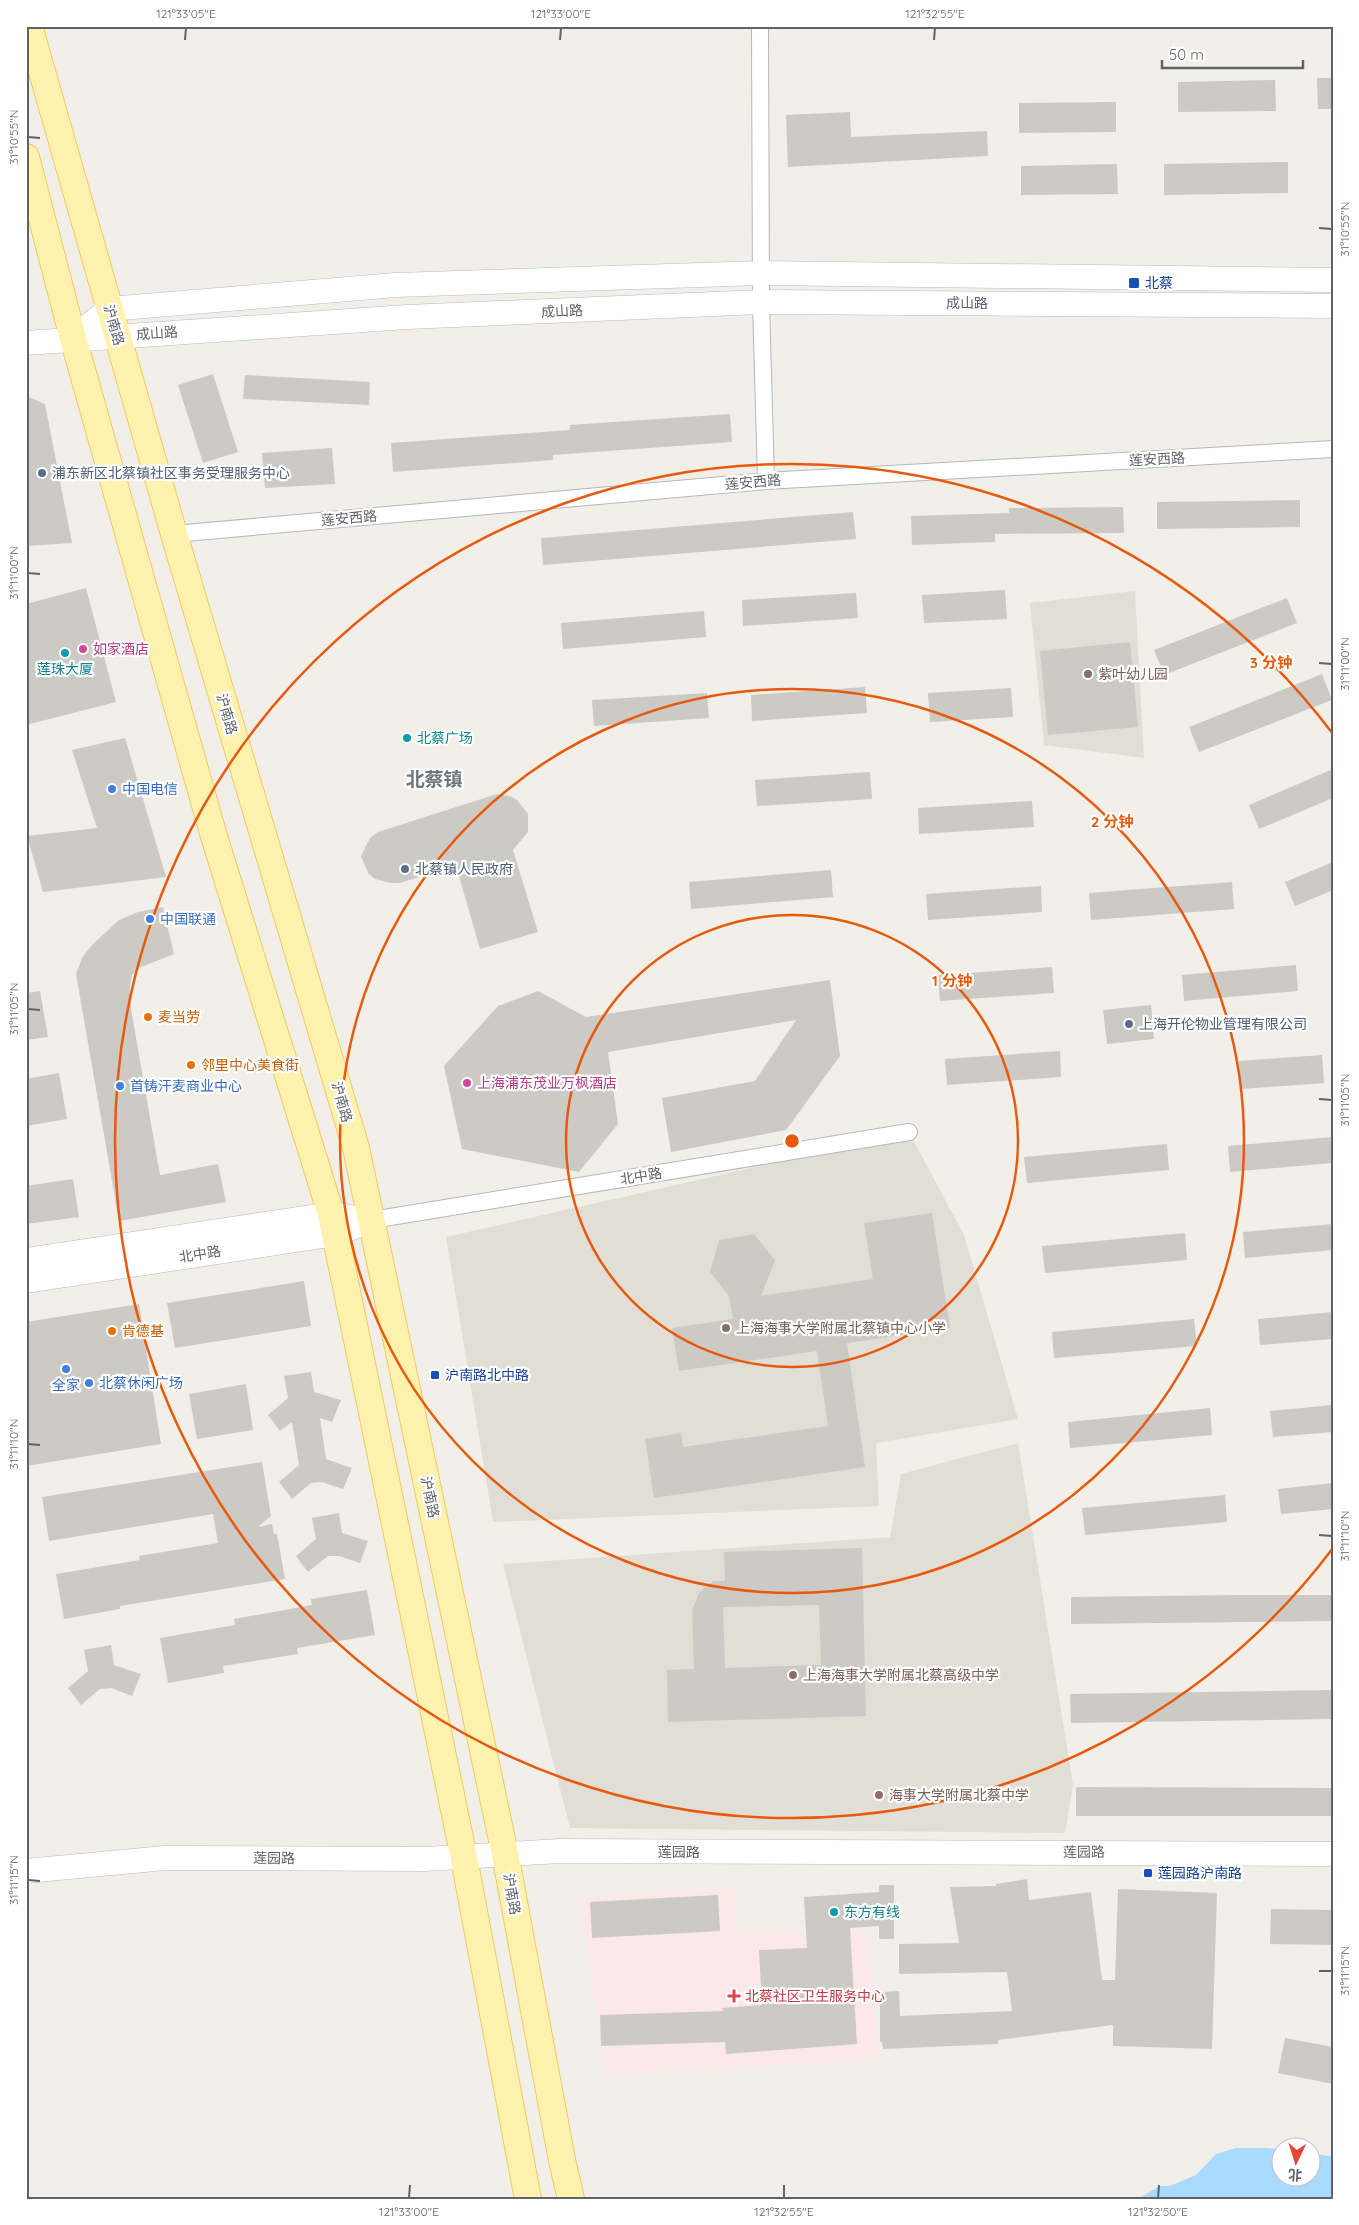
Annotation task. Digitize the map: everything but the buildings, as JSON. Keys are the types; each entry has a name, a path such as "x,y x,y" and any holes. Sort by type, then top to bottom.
{"main road":[{"name":"沪南路","path":"30,26 174,534 356,1148 505,1854 562,2160 571,2199"},
{"path":"26,158 73,338 213,833 333,1224 464,1858 528,2199"},
{"name":"成山路","path":"109,309 396,285 762,273 1333,280"},
{"name":"成山路","path":"26,343 73,338 407,316 761,302 1333,306"},
{"path":"73,338 109,309"},
{"name":"北中路","path":"26,1260 372,1220"},
{"name":"北中路","path":"26,1281 333,1224"},
{"name":"莲园路","path":"26,1871 165,1858 464,1858 560,1851 1333,1854"}],"street":[{"path":"760,26 761,302 766,481"},
{"name":"莲安西路","path":"174,534 766,481 1333,449"},
{"name":"北中路","path":"372,1220 909,1132"}],"shaded area":[{"name":"紫叶幼儿园","path":"1135,591 1144,758 1044,745 1030,603"},
{"name":"上海海事大学附属北蔡镇中心小学","path":"909,1132 964,1235 1018,1419 876,1443 879,1506 493,1522 446,1237"},
{"name":"上海海事大学附属北蔡高级中学","path":"1018,1443 1073,1785 1065,1833 570,1828 503,1564 890,1537 901,1474"},
{"name":"北蔡社区卫生服务中心","path":"734,1888 733,1931 868,1932 879,2060 605,2074 580,1897"}],"water":[{"path":"1236,2148 1272,2148 1272,2188 1322,2188 1322,2155 1333,2157 1333,2199 1137,2199 1160,2186 1170,2186 1196,2175 1216,2154"}],"place":[{"name":"北蔡","path":"1134,283"},
{"name":"浦东新区北蔡镇社区事务受理服务中心","path":"42,473"},
{"name":"如家酒店","path":"83,649"},
{"name":"莲珠大厦","path":"65,653"},
{"name":"紫叶幼儿园","path":"1088,674"},
{"name":"北蔡广场","path":"407,738"},
{"name":"中国电信","path":"112,789"},
{"name":"北蔡镇人民政府","path":"405,869"},
{"name":"中国联通","path":"150,919"},
{"name":"麦当劳","path":"148,1017"},
{"name":"上海开伦物业管理有限公司","path":"1129,1024"},
{"name":"邻里中心美食街","path":"191,1065"},
{"name":"上海浦东茂业万枫酒店","path":"467,1083"},
{"name":"首铸汗麦商业中心","path":"120,1086"},
{"name":"上海海事大学附属北蔡镇中心小学","path":"726,1328"},
{"name":"肯德基","path":"112,1331"},
{"name":"全家","path":"66,1369"},
{"name":"沪南路北中路","path":"435,1375"},
{"name":"北蔡休闲广场","path":"89,1383"},
{"name":"上海海事大学附属北蔡高级中学","path":"793,1675"},
{"name":"海事大学附属北蔡中学","path":"879,1795"},
{"name":"莲园路沪南路","path":"1148,1873"},
{"name":"东方有线","path":"834,1912"},
{"name":"北蔡社区卫生服务中心","path":"734,1996"}],"district":[{"name":"北蔡镇","path":"434,779"}]}
